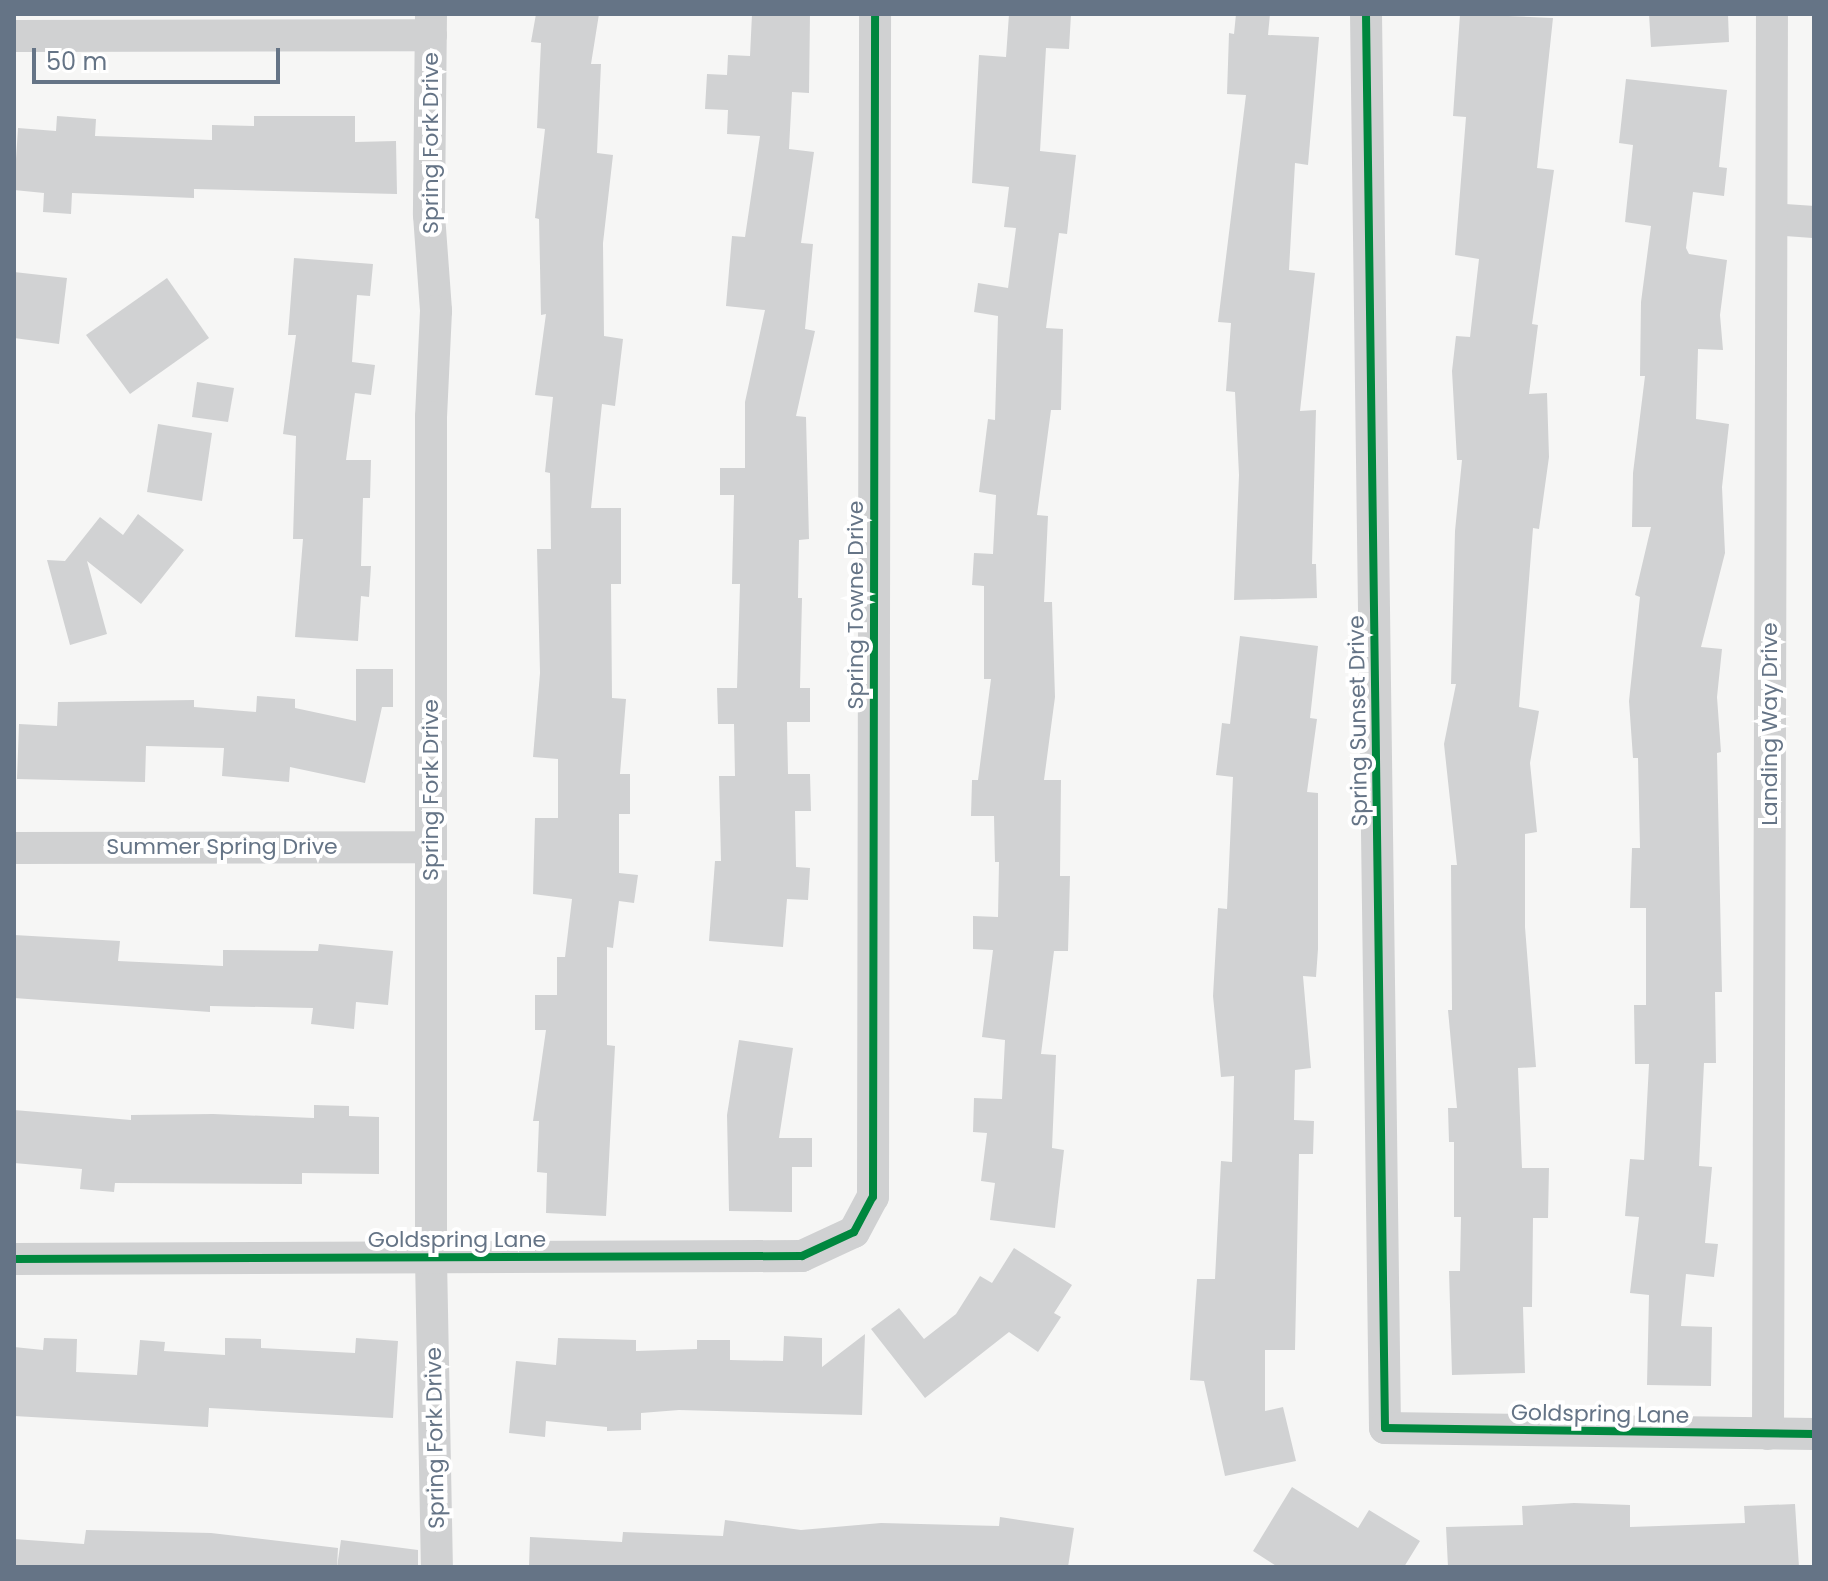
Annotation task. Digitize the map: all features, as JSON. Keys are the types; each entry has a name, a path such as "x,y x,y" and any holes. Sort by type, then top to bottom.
{"street":[{"name":"Spring Towne Drive","path":"873,1197 875,14"},
{"name":"Spring Sunset Drive","path":"1366,14 1385,1428"},
{"name":"Landing Way Drive","path":"1768,1434 1772,14"},
{"path":"14,36 431,24"},
{"name":"Spring Fork Drive","path":"431,24 429,215 436,311 431,1259 437,1567"},
{"path":"1772,219 1814,222"},
{"name":"Summer Spring Drive","path":"14,848 431,847"},
{"name":"Goldspring Lane","path":"14,1259 802,1256 854,1232 873,1197"},
{"name":"Goldspring Lane","path":"1385,1428 1814,1434"}],"building":[{"path":"536,14 599,14 591,64 601,64 597,153 613,155 603,243 604,336 623,339 615,406 602,404 591,508 621,508 621,584 611,584 612,698 626,699 620,774 630,774 630,814 619,814 619,873 638,875 634,903 619,901 613,948 607,947 607,1045 615,1046 606,1216 546,1213 547,1173 537,1172 539,1121 533,1121 546,1030 535,1030 535,995 557,995 557,957 565,957 572,899 533,894 535,818 558,818 558,759 533,757 540,673 537,549 551,549 550,473 545,472 553,397 535,395 546,314 541,315 539,219 535,218 545,129 537,128 541,43 531,42"},
{"path":"752,14 810,14 809,93 792,92 789,149 814,152 801,243 813,244 805,329 815,331 796,416 806,417 809,539 799,540 798,598 802,598 800,688 810,688 810,722 787,722 788,774 810,774 811,811 795,811 796,867 810,868 808,900 787,899 783,947 709,941 715,861 721,861 719,776 735,776 734,724 718,724 717,688 737,688 740,584 732,584 734,495 720,495 720,468 745,468 745,402 765,310 726,306 732,236 745,237 760,136 727,134 728,110 705,109 707,74 727,75 728,55 750,56"},
{"path":"1009,14 1071,14 1069,49 1046,48 1040,151 1076,155 1067,234 1059,233 1046,328 1063,329 1061,410 1051,410 1037,515 1048,516 1044,602 1052,602 1055,697 1044,780 1061,780 1060,876 1070,876 1068,951 1054,951 1041,1054 1056,1055 1052,1148 1064,1150 1055,1228 990,1220 995,1183 981,1181 987,1133 973,1132 974,1098 1002,1099 1005,1040 982,1037 993,950 973,949 973,916 998,917 999,862 995,862 994,816 971,816 972,780 978,780 991,679 984,679 984,586 972,585 974,553 993,554 996,495 979,492 988,419 995,420 998,316 974,312 978,283 1008,288 1016,228 1004,227 1009,187 972,183 979,55 1006,57"},
{"path":"1236,14 1270,14 1268,35 1319,37 1308,165 1295,163 1289,270 1315,273 1300,411 1316,410 1312,564 1316,564 1317,598 1234,600 1239,475 1235,392 1226,391 1231,323 1218,322 1246,95 1227,94 1229,33 1234,34"},
{"path":"1460,14 1553,18 1537,168 1554,170 1532,324 1538,325 1529,394 1547,393 1549,457 1539,529 1533,528 1519,707 1539,711 1530,763 1537,832 1525,834 1525,927 1536,1067 1518,1068 1522,1168 1549,1168 1548,1218 1533,1218 1532,1307 1523,1307 1525,1373 1452,1375 1449,1271 1460,1271 1461,1217 1454,1217 1454,1142 1449,1142 1448,1108 1457,1108 1448,1010 1452,1010 1451,865 1457,865 1444,744 1456,684 1451,684 1455,531 1462,460 1457,460 1452,371 1456,336 1470,337 1479,259 1455,255 1466,117 1453,116"},
{"path":"1649,14 1728,14 1729,42 1651,47"},
{"path":"1626,79 1727,90 1719,167 1727,168 1724,196 1693,192 1686,248 1689,254 1727,260 1720,315 1723,350 1698,349 1696,419 1729,424 1722,487 1725,553 1701,647 1722,649 1717,697 1721,752 1717,753 1722,992 1715,992 1716,1063 1704,1063 1699,1166 1712,1167 1705,1243 1718,1244 1714,1277 1686,1274 1681,1326 1712,1327 1711,1386 1647,1385 1649,1295 1630,1293 1639,1217 1625,1216 1630,1159 1644,1160 1649,1064 1635,1064 1634,1005 1646,1005 1646,908 1630,908 1632,848 1640,848 1638,758 1633,758 1629,701 1640,597 1635,595 1651,527 1632,527 1633,473 1645,376 1640,376 1641,302 1651,226 1625,222 1633,145 1619,143"},
{"path":"57,116 96,119 95,136 212,140 212,125 254,126 254,116 355,116 355,142 396,141 397,194 194,189 194,198 72,193 71,214 43,212 44,193 14,190 18,128 56,131"},
{"path":"294,258 373,264 370,296 357,295 352,362 375,365 371,395 355,393 346,460 371,460 370,498 363,498 361,566 371,566 369,597 361,596 358,641 295,637 303,539 293,539 296,436 283,434 296,335 288,335"},
{"path":"14,272 67,278 59,344 14,338"},
{"path":"167,278 209,338 130,394 86,335"},
{"path":"197,382 234,388 228,422 192,417"},
{"path":"158,424 212,433 202,501 147,492"},
{"path":"138,514 184,550 141,604 87,561 107,634 70,645 47,560 65,561 100,517 123,535"},
{"path":"1240,636 1318,646 1310,718 1317,719 1307,792 1318,793 1318,949 1316,977 1303,976 1311,1068 1295,1070 1294,1120 1314,1121 1313,1154 1299,1154 1295,1350 1265,1350 1265,1411 1283,1407 1296,1461 1225,1476 1204,1381 1190,1380 1197,1279 1215,1279 1221,1161 1232,1162 1234,1076 1221,1077 1213,996 1218,908 1227,909 1233,777 1216,775 1222,723 1230,724"},
{"path":"356,669 393,669 393,707 382,707 365,783 290,767 289,782 222,776 224,748 146,746 145,782 17,779 19,724 57,726 58,702 194,700 194,707 256,712 257,696 295,699 295,708 356,721"},
{"path":"14,935 120,941 118,961 223,966 223,950 318,951 319,944 393,951 388,1005 356,1002 354,1029 311,1024 313,1008 210,1006 210,1012 14,998"},
{"path":"739,1040 793,1048 779,1138 812,1138 812,1167 792,1167 792,1212 729,1211 727,1115"},
{"path":"314,1105 349,1106 349,1116 379,1117 379,1174 302,1173 302,1184 115,1183 114,1192 80,1189 82,1169 14,1163 14,1110 131,1120 131,1115 213,1114 314,1118"},
{"path":"1014,1248 1072,1285 1054,1313 1061,1317 1038,1352 1009,1332 925,1398 871,1329 899,1308 924,1339 956,1314 980,1276 992,1283"},
{"path":"865,1334 862,1415 679,1410 641,1413 641,1430 607,1431 607,1427 546,1421 545,1437 509,1433 516,1361 556,1365 558,1338 636,1340 636,1351 697,1349 697,1340 730,1340 730,1360 783,1361 784,1336 822,1338 822,1367"},
{"path":"44,1338 77,1339 76,1372 137,1375 140,1340 165,1342 164,1351 225,1355 225,1338 261,1339 261,1348 355,1353 356,1338 398,1341 393,1418 209,1408 208,1427 14,1416 14,1347 43,1350"},
{"path":"1292,1487 1358,1528 1369,1510 1420,1541 1404,1567 1278,1567 1253,1551"},
{"path":"1574,1503 1630,1505 1630,1527 1745,1523 1744,1506 1795,1504 1799,1567 1448,1567 1446,1527 1523,1525 1522,1506"},
{"path":"1000,1517 1074,1528 1068,1567 529,1567 530,1537 622,1542 623,1532 723,1536 725,1520 801,1530 881,1523 999,1526"},
{"path":"86,1530 211,1533 338,1548 337,1567 14,1567 14,1539 84,1544"},
{"path":"341,1540 418,1550 418,1567 337,1567"}],"cycle path":[{"path":"14,1259 802,1256 854,1232 873,1197 875,14"},
{"path":"1366,14 1385,1428 1814,1434"}]}
